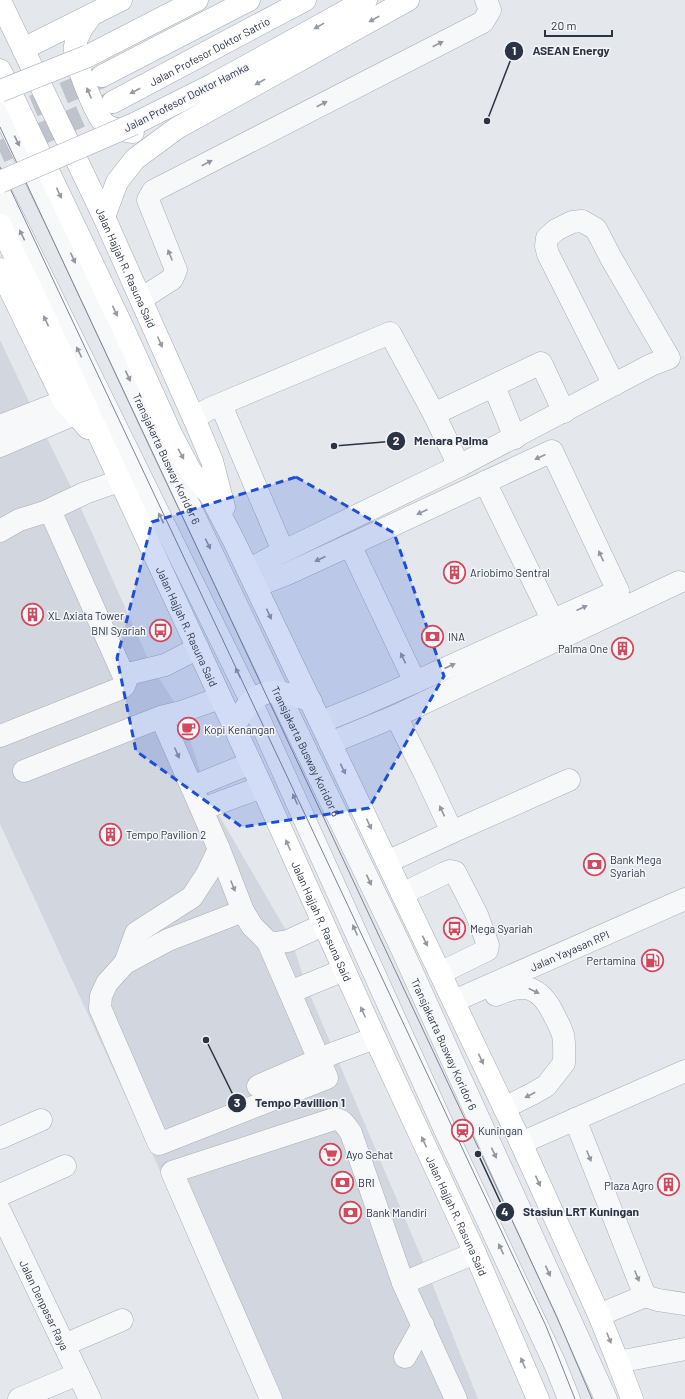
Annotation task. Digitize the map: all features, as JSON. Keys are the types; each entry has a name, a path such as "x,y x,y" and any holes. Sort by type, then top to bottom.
{"main road":[{"path":"23,49 121,0"},
{"path":"0,91 88,56 198,0"},
{"path":"102,76 249,0"},
{"name":"Jalan Profesor Doktor Satrio","path":"113,102 305,0"},
{"name":"Jalan Profesor Doktor Hamka","path":"0,182 134,124 214,84 366,0"},
{"path":"104,218 118,182 135,159 177,128 408,0"},
{"name":"Jalan Hajjah R. Rasuna Said","path":"0,1 104,218 195,421 212,461 234,541"},
{"path":"91,16 78,34 75,47 78,68 98,114 106,125 116,129 143,134 177,128"},
{"name":"Jalan Hajjah R. Rasuna Said","path":"0,70 124,330 172,436 190,470 210,495 234,541 321,722 521,1144 599,1315 632,1399"},
{"name":"Jalan Hajjah R. Rasuna Said","path":"0,225 104,445 262,787 323,925 475,1253 538,1399"},
{"name":"Jalan Hajjah R. Rasuna Said","path":"0,269 70,407 104,445"},
{"path":"234,727 251,701 263,693 278,692 292,694 311,701"}],"street":[{"path":"141,299 172,279 176,270 148,200 154,191 483,22 490,10 486,0"},
{"name":"Transjakarta Busway Koridor 6","path":"0,106 61,231 160,445 399,943 606,1399"},
{"path":"0,191 251,701 448,1137 555,1364 569,1399"},
{"path":"250,573 282,549 459,466 515,438 564,412 614,385 651,365 669,358 611,258 596,229 582,221 572,222 556,230 547,238 546,246 548,254 614,385"},
{"path":"195,421 209,409 222,408 390,333 434,414 459,466"},
{"path":"434,414 541,363 564,412"},
{"path":"494,386 515,438"},
{"path":"2,419 70,407"},
{"path":"0,446 70,407"},
{"path":"222,408 282,549"},
{"path":"250,573 287,574 552,451 618,591 365,704 321,722"},
{"path":"0,531 19,520 45,512 85,493 120,481"},
{"path":"485,482 553,621"},
{"path":"0,736 119,689 124,686 126,681 53,517 45,512"},
{"path":"350,545 414,682"},
{"path":"330,743 396,716 679,582"},
{"path":"124,674 165,664 198,648"},
{"path":"24,771 161,717 181,712 220,698"},
{"path":"396,716 452,832"},
{"path":"161,717 219,849 243,911 252,926 268,942 327,1078 159,1144 100,1008 101,996 107,983 125,963 168,940 243,911"},
{"path":"234,727 278,759"},
{"path":"192,787 251,763"},
{"path":"387,862 569,780"},
{"path":"202,809 262,787"},
{"path":"346,832 352,789"},
{"path":"125,963 136,933 192,897 207,874 219,849"},
{"path":"402,894 445,873 450,871 455,872 477,915 488,945 487,950 440,973"},
{"name":"Jalan Yayasan RPI","path":"456,1007 685,899"},
{"path":"268,942 275,943 288,941 323,925"},
{"path":"290,992 344,970"},
{"path":"456,1007 509,990 524,987 537,991 549,1006 563,1034 564,1063 546,1086 504,1108"},
{"path":"258,1086 318,1060 375,1038"},
{"path":"521,1144 685,1071"},
{"path":"271,1399 172,1172 326,1121 340,1119 351,1133 403,1283 456,1399"},
{"path":"575,1119 645,1296"},
{"path":"0,1138 40,1120"},
{"path":"0,1195 65,1166"},
{"name":"Jalan Denpasar Raya","path":"0,1211 90,1399"},
{"path":"403,1283 475,1253"},
{"path":"599,1315 645,1296 658,1300 685,1304"},
{"path":"64,1345 122,1320"},
{"path":"405,1357 423,1325"},
{"path":"618,1362 685,1349"},
{"path":"20,1399 78,1374"}],"highlighted area":[{"path":"296,477 394,533 444,676 369,808 242,827 136,751 117,658 152,522"}],"shaded area":[{"path":"0,340 76,497 152,668 181,712 204,783 213,805 291,939 306,985 428,1273 478,1399 262,1399 253,1372 0,824"}],"tunnel":[{"path":"3,119 102,77"},
{"path":"0,152 113,102"}],"tram line":[{"path":"0,127 470,1130 557,1317 592,1399"},
{"path":"0,167 546,1326 575,1399"}],"place":[{"name":"ASEAN Energy","path":"487,121"},
{"name":"Menara Palma","path":"334,446"},
{"name":"Ariobimo Sentral","path":"454,572"},
{"name":"XL Axiata Tower","path":"33,615"},
{"name":"BNI Syariah","path":"161,630"},
{"name":"INA","path":"432,636"},
{"name":"Palma One","path":"623,648"},
{"name":"Kopi Kenangan","path":"188,729"},
{"name":"Tempo Pavilion 2","path":"110,834"},
{"name":"Bank Mega Syariah","path":"595,865"},
{"name":"Mega Syariah","path":"454,928"},
{"name":"Pertamina","path":"652,960"},
{"name":"Tempo Pavillion 1","path":"206,1040"},
{"name":"Kuningan","path":"462,1130"},
{"name":"Ayo Sehat","path":"330,1154"},
{"name":"Stasiun LRT Kuningan","path":"478,1154"},
{"name":"BRI","path":"343,1182"},
{"name":"Plaza Agro","path":"669,1185"},
{"name":"Bank Mandiri","path":"350,1212"}]}
